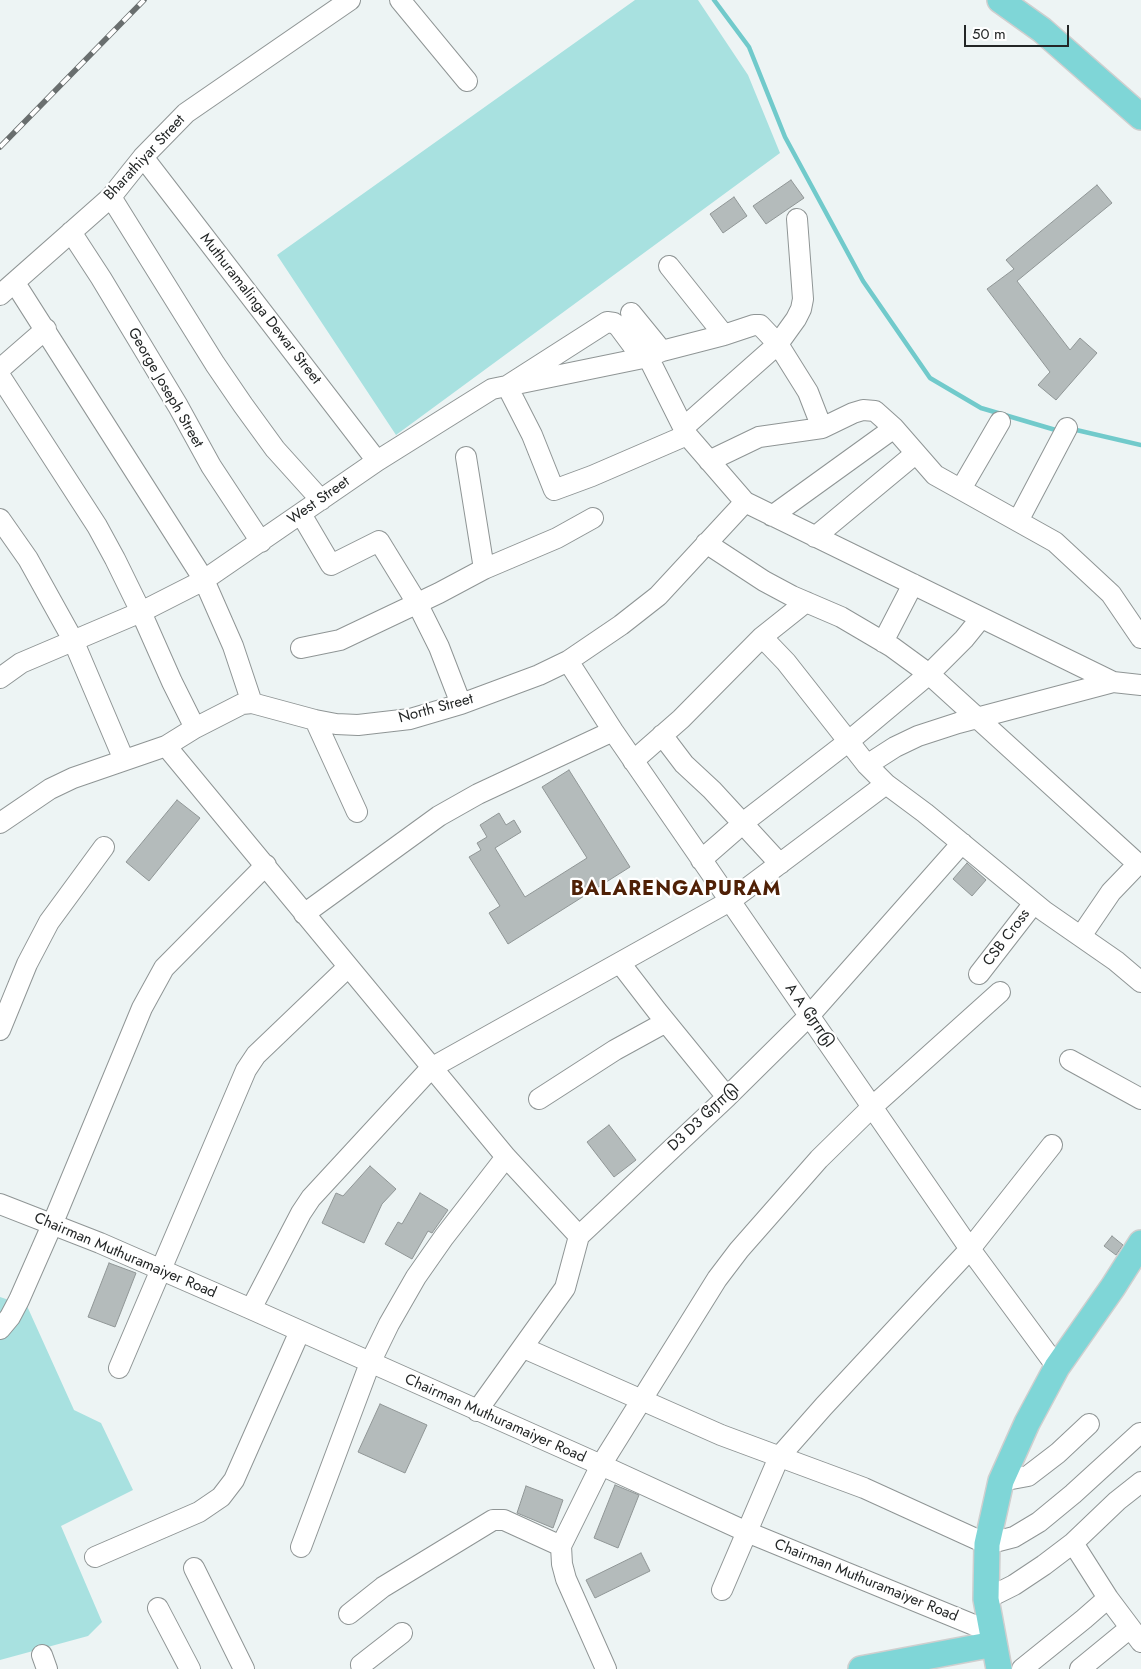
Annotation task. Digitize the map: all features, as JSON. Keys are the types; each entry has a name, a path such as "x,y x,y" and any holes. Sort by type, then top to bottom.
{"main road":[{"path":"1000,0 1042,30 1141,117"},
{"path":"999,1669 986,1600 987,1544 1001,1481 1026,1423 1057,1368 1138,1254"},
{"path":"861,1669 992,1638"}],"street":[{"name":"Bharathiyar Street","path":"8,289 110,197 143,157 186,113 350,0"},
{"path":"400,0 467,81"},
{"name":"Muthuramalinga Dewar Street","path":"143,157 377,461"},
{"path":"110,197 215,364 243,405 275,449 321,500"},
{"path":"651,355 614,323 607,322 507,386 532,435 554,490 592,476 685,431 778,344 796,320 803,299 797,219"},
{"name":"George Joseph Street","path":"72,232 178,406 210,466 261,542"},
{"path":"669,266 724,335"},
{"path":"2,816 73,778 166,746 195,728 242,704 252,703 233,646 204,580 46,329 8,289"},
{"path":"630,313 685,431 745,502 1113,682 1141,685"},
{"name":"West Street","path":"0,678 22,663 142,612 204,580 377,461 492,389 651,355 754,325 760,325 778,344"},
{"path":"0,369 46,329"},
{"path":"778,344 808,392 822,428"},
{"path":"0,376 96,526 142,612 172,682 195,728"},
{"path":"709,461 759,436 822,428 863,410 875,411 894,428 935,475 1055,542 1111,594 1141,638"},
{"path":"961,489 1000,422"},
{"path":"772,516 894,428"},
{"path":"1018,521 1068,428"},
{"path":"815,537 915,454"},
{"path":"466,457 484,569"},
{"name":"North Street","path":"252,703 315,720 358,725 410,719 461,704 539,675 568,661 621,625 658,596 745,502"},
{"path":"301,514 331,565 380,541 417,603 439,647 461,704"},
{"path":"300,648 340,640 484,569 558,538 593,518"},
{"path":"2,528 28,559 73,640 124,760"},
{"path":"706,543 764,581 841,617 883,642 929,674 1140,862 1111,892 1081,936"},
{"path":"883,642 913,584"},
{"path":"633,761 762,637 806,602"},
{"path":"701,860 742,824 849,741 929,674 964,639 981,618"},
{"path":"762,637 786,662 867,765 886,784 925,812 1034,903 1141,982"},
{"name":"A A ரோடு","path":"568,661 633,761 970,1249 1057,1368"},
{"path":"867,765 895,747 918,736 1113,682"},
{"path":"315,720 357,812"},
{"path":"304,914 440,816 478,794 613,731"},
{"path":"662,735 684,764 712,790 780,864"},
{"path":"166,746 266,865 431,1068 506,1157 578,1236 565,1288 524,1348 477,1411"},
{"path":"251,1309 301,1213 311,1198 431,1068 730,901 886,784"},
{"name":"D3 D3 ரோடு","path":"578,1236 727,1097 809,1016 962,843"},
{"path":"0,1030 27,964 49,922 104,847"},
{"path":"0,1329 10,1317 19,1300 142,1008 164,968 266,865"},
{"name":"CSB Cross","path":"979,974 1034,903"},
{"path":"620,963 727,1097"},
{"path":"119,1368 246,1070 256,1055 348,967"},
{"path":"606,1669 566,1579 562,1564 562,1546 601,1465 716,1279 739,1250 819,1159 872,1107 1000,992"},
{"path":"539,1099 616,1050 666,1022"},
{"path":"1070,1060 1141,1099"},
{"path":"722,1590 779,1457 970,1249 1052,1146"},
{"path":"301,1547 370,1363 389,1324 416,1277 444,1237 506,1157"},
{"name":"Chairman Muthuramaiyer Road","path":"0,1204 100,1243 160,1271 251,1309 747,1532 992,1638"},
{"path":"95,1557 199,1512 220,1497 234,1480 300,1332"},
{"path":"524,1348 721,1435 864,1488 987,1544 1014,1537 1039,1522 1140,1433"},
{"path":"1001,1481 1028,1476 1058,1453 1090,1424"},
{"path":"986,1600 1014,1585 1073,1543 1141,1482"},
{"path":"349,1614 383,1587 493,1520 504,1520 562,1546"},
{"path":"1073,1543 1108,1598 1135,1635 1080,1669"},
{"path":"194,1568 244,1669"},
{"path":"1022,1669 1108,1598"},
{"path":"158,1608 190,1669"},
{"path":"362,1669 361,1665 402,1633"}],"shaded area":[{"path":"635,0 698,0 748,75 780,153 396,435 277,255"},
{"path":"0,1297 27,1306 74,1410 101,1423 133,1490 61,1526 102,1622 88,1636 0,1660"}],"building":[{"path":"791,180 804,198 766,224 753,206"},
{"path":"1097,185 1112,203 1017,281 1070,350 1080,338 1097,353 1056,400 1038,385 1050,372 987,289 1014,269 1006,260"},
{"path":"734,197 747,216 723,233 710,214"},
{"path":"569,770 630,867 508,944 489,913 500,906 469,857 481,850 477,843 487,837 480,825 499,813 506,825 514,820 521,832 495,848 525,897 587,858 542,787"},
{"path":"177,800 200,818 149,881 126,862"},
{"path":"967,863 986,880 972,896 953,879"},
{"path":"609,1125 636,1160 614,1177 587,1142"},
{"path":"370,1166 396,1189 382,1204 364,1243 322,1223 336,1193 343,1196"},
{"path":"420,1193 448,1210 432,1233 428,1231 412,1259 385,1244 398,1222 402,1224"},
{"path":"1112,1236 1123,1245 1116,1255 1104,1246"},
{"path":"109,1263 136,1273 115,1327 88,1317"},
{"path":"380,1404 427,1425 405,1473 358,1452"},
{"path":"615,1485 639,1495 618,1548 594,1538"},
{"path":"526,1486 563,1500 553,1528 517,1513"},
{"path":"641,1553 650,1571 595,1598 586,1580"}],"waterway":[{"path":"714,0 749,47 785,137 863,281 930,378 981,408 1059,431"},
{"path":"1072,429 1141,445"}],"railway":[{"path":"0,147 144,0"}],"district":[{"name":"BALARENGAPURAM","path":"676,890"}]}
